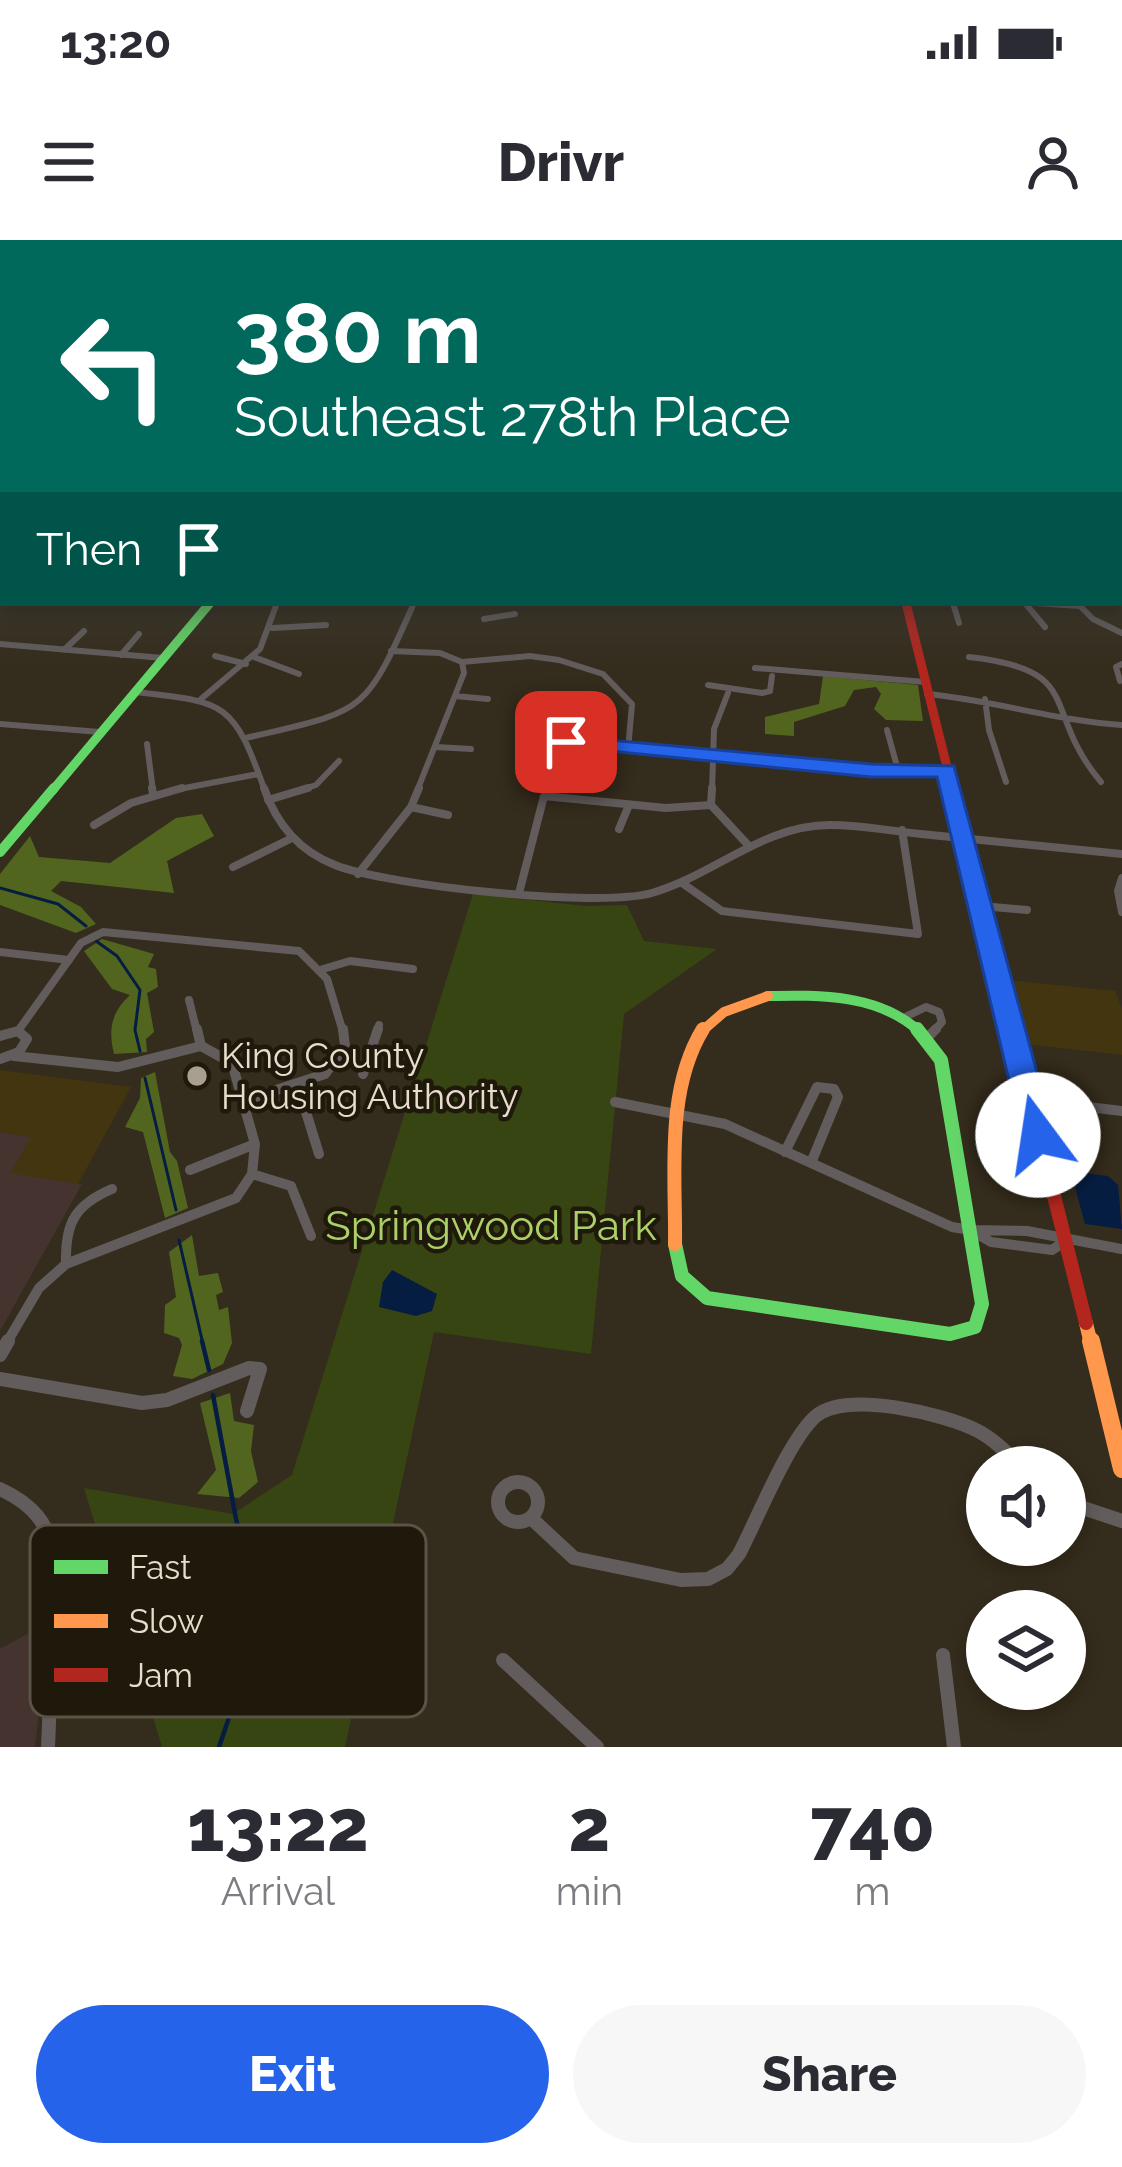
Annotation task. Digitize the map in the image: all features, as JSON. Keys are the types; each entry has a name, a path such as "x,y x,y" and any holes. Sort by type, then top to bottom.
{"street":[{"path":"0,852 207,606"},
{"path":"202,699 254,657 273,628 277,606"},
{"path":"246,738 350,708 372,689 413,606"},
{"path":"489,606 495,615"},
{"path":"907,606 1122,1468"},
{"path":"954,606 959,623"},
{"path":"1026,606 1033,619 1045,627"},
{"path":"1080,606 1093,619 1122,633"},
{"path":"484,619 515,614"},
{"path":"273,628 326,625"},
{"path":"64,650 84,631"},
{"path":"121,655 139,634"},
{"path":"0,644 164,658"},
{"path":"391,651 440,653 462,662 530,656 574,664 620,687 634,710 628,750"},
{"path":"214,656 245,664"},
{"path":"254,657 299,674"},
{"path":"969,657 1023,661 1037,667 1060,697 1082,761 1101,782"},
{"path":"358,874 411,807 455,696 462,662"},
{"path":"1120,681 1116,667 1122,664"},
{"path":"755,668 926,688 1122,725"},
{"path":"707,685 728,693 768,693 772,676"},
{"path":"134,692 202,699 227,712 246,738 274,817 317,857 358,874 519,893 618,899 647,896 682,883 748,844 806,826 902,830 1122,854"},
{"path":"728,693 713,729 711,805 748,844"},
{"path":"455,696 488,699"},
{"path":"986,699 989,730 1006,782"},
{"path":"0,724 100,732"},
{"path":"887,730 898,770"},
{"path":"566,742 712,757 946,770"},
{"path":"147,744 153,794"},
{"path":"436,747 471,749"},
{"path":"268,800 316,785 339,760"},
{"path":"94,825 153,794 258,774"},
{"path":"519,893 544,796 629,805 711,805"},
{"path":"619,829 629,805"},
{"path":"411,807 448,815"},
{"path":"682,883 722,911 918,934 902,830"},
{"path":"233,868 292,838"},
{"path":"1122,878 1118,890 1122,912"},
{"path":"812,904 812,922"},
{"path":"982,906 1027,910"},
{"path":"0,1036 18,1031 81,943 112,931 299,951 323,969 342,1021 345,1046 325,1074 243,1101"},
{"path":"0,952 68,960"},
{"path":"323,969 350,962 413,969"},
{"path":"794,996 872,1005 907,1016 925,1030 941,1060 982,1304 975,1327 950,1334 707,1298 682,1281 674,1260 690,1050 715,1018 751,1000 794,996"},
{"path":"189,1000 201,1046"},
{"path":"907,1016 926,1007 939,1012 942,1022 925,1030"},
{"path":"363,1074 379,1025"},
{"path":"14,1056 26,1043 26,1035 18,1031"},
{"path":"0,1059 14,1056 118,1067 201,1046 223,1054 232,1064 255,1144 252,1174 236,1198 65,1264 39,1288 0,1355"},
{"path":"345,1046 371,1048"},
{"path":"297,1083 319,1154"},
{"path":"785,1152 817,1087 834,1089 838,1097 811,1163"},
{"path":"1029,1100 1122,1111"},
{"path":"615,1102 683,1112 952,1227 1047,1234 1064,1242 1122,1250"},
{"path":"190,1169 255,1144"},
{"path":"252,1174 291,1186 311,1236"},
{"path":"65,1264 65,1232 74,1212 82,1200 112,1189"},
{"path":"0,1379 142,1403 167,1400 249,1368 260,1370 247,1412"},
{"path":"530,1518 574,1558 682,1580 708,1579 727,1569 739,1554 804,1429 815,1415 833,1406 952,1421 978,1430 997,1446"},
{"path":"0,1490 27,1499 46,1525"},
{"path":"1086,1509 1122,1520"},
{"path":"943,1655 954,1747"},
{"path":"503,1660 597,1747"},
{"path":"48,1747 50,1717"}],"shaded area":[{"path":"1009,980 1115,991 1122,1009 1122,1055 1026,1044"},
{"path":"0,1070 131,1087 78,1184 10,1173 31,1137 0,1132"},
{"path":"0,1132 32,1137 11,1173 82,1184 0,1331"},
{"path":"30,1632 30,1717 38,1717 35,1747 0,1747 0,1649"}],"green space":[{"path":"823,676 918,685 923,721 886,720 874,709 881,694 876,687 854,690 845,706 794,722 794,736 765,734 765,717 819,704"},
{"path":"202,814 214,836 167,861 174,893 61,881 51,891 81,907 96,924 76,933 0,905 0,874 30,836 39,857 110,863 176,818"},
{"name":"Springwood Park","path":"473,894 586,906 627,905 644,941 717,949 624,1014 591,1354 434,1332 393,1525 95,1525 84,1488 233,1514 292,1475"},
{"path":"102,939 154,954 148,967 156,969 158,987 147,993 154,1032 146,1039 147,1052 114,1054 113,1022 130,995 112,989 84,951"},
{"path":"155,1072 170,1152 177,1161 188,1208 165,1218 143,1132 125,1127 140,1098 141,1078"},
{"path":"192,1235 199,1276 218,1273 223,1292 216,1295 219,1310 228,1307 232,1343 223,1364 192,1379 173,1376 182,1345 179,1338 164,1333 165,1305 176,1297 169,1252"},
{"path":"230,1393 234,1421 254,1425 251,1451 258,1482 239,1498 197,1494 216,1470 200,1403"},
{"name":"Springwood Park","path":"153,1717 351,1717 345,1747 162,1747"}],"water":[{"path":"1076,1172 1108,1176 1118,1185 1122,1229 1085,1224 1073,1180"},
{"path":"392,1270 437,1294 432,1311 416,1316 379,1307 383,1282"}],"waterway":[{"path":"0,888 58,904 86,926"},
{"path":"96,941 117,956 140,990 135,1030 140,1051"},
{"path":"145,1078 176,1210"},
{"path":"179,1240 203,1344"},
{"path":"202,1341 209,1370"},
{"path":"213,1395 238,1525"},
{"path":"219,1747 229,1717"}],"traffic: fast":[{"path":"0,852 207,606"},
{"path":"675,1244 682,1276 707,1298 950,1334 975,1327 982,1304 941,1060 927,1038 889,1010 843,998 768,996"}],"traffic: slow":[{"path":"675,1244 676,1133 691,1049 716,1017 768,996"},
{"path":"1086,1323 1122,1469"}],"traffic: jam":[{"path":"907,606 1086,1323"}],"place":[{"name":"King County Housing Authority","path":"197,1076"}],"route":[{"path":"566,742 871,770 946,770 1038,1135"}]}
